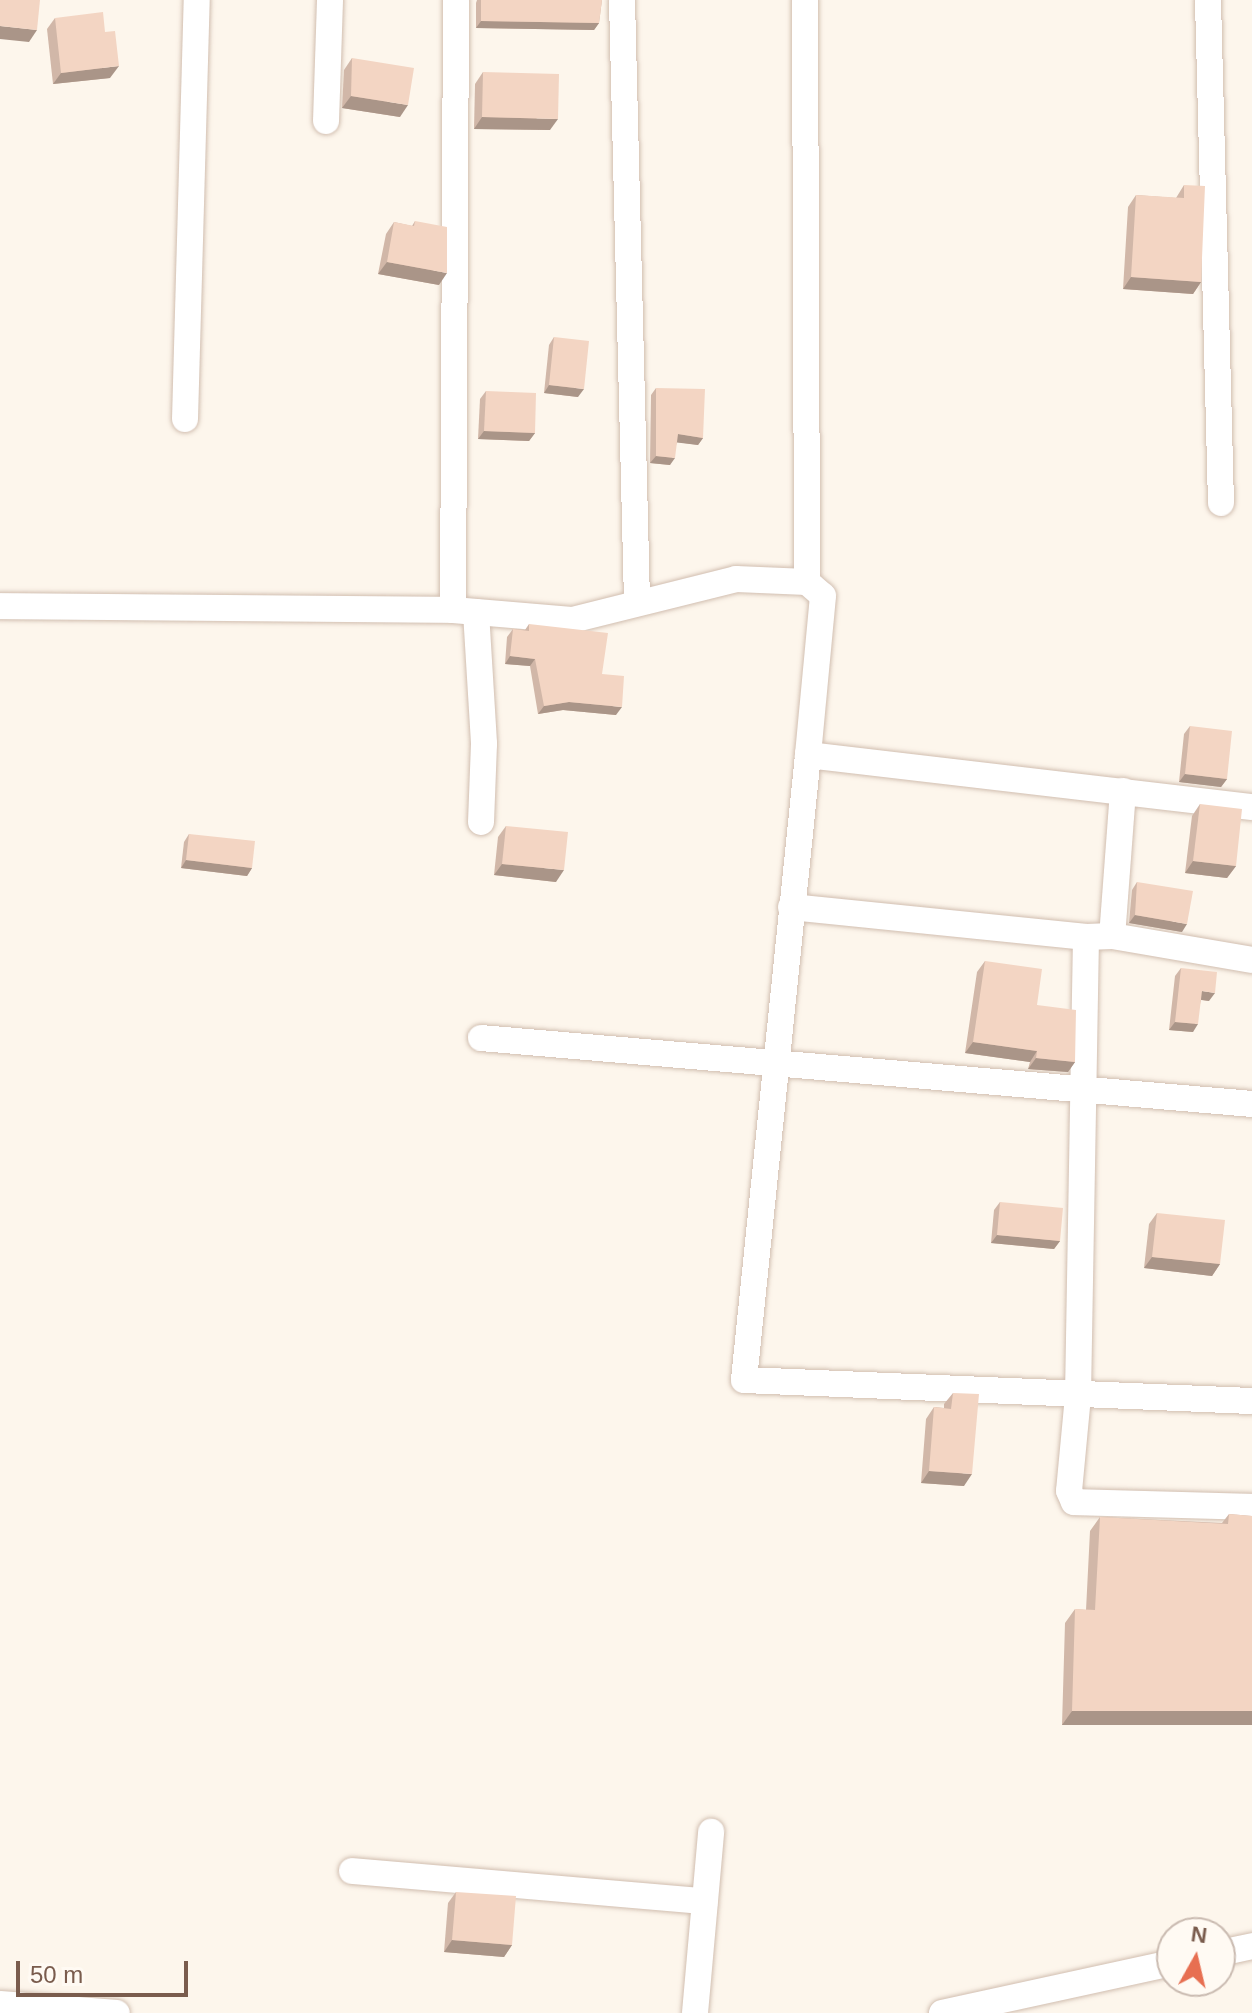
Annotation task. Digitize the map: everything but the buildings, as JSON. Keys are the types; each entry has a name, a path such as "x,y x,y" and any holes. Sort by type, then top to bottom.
{"street":[{"path":"185,419 197,0"},
{"path":"326,121 330,0"},
{"path":"456,0 465,611 484,744 481,822"},
{"path":"622,0 637,602"},
{"path":"805,0 807,582"},
{"path":"1208,0 1221,503"},
{"path":"0,606 465,611 572,620 736,579 807,582 823,596 744,1380 1252,1401"},
{"path":"808,755 1252,807"},
{"path":"1123,791 1099,936 1084,1088 1078,1396 1069,1491 1074,1502 1252,1507"},
{"path":"791,907 1099,936 1252,960"},
{"path":"481,1038 1252,1104"},
{"path":"695,2013 711,1832"},
{"path":"352,1871 705,1901"},
{"path":"942,2013 1156,1966"},
{"path":"0,2004 117,2013"}]}
